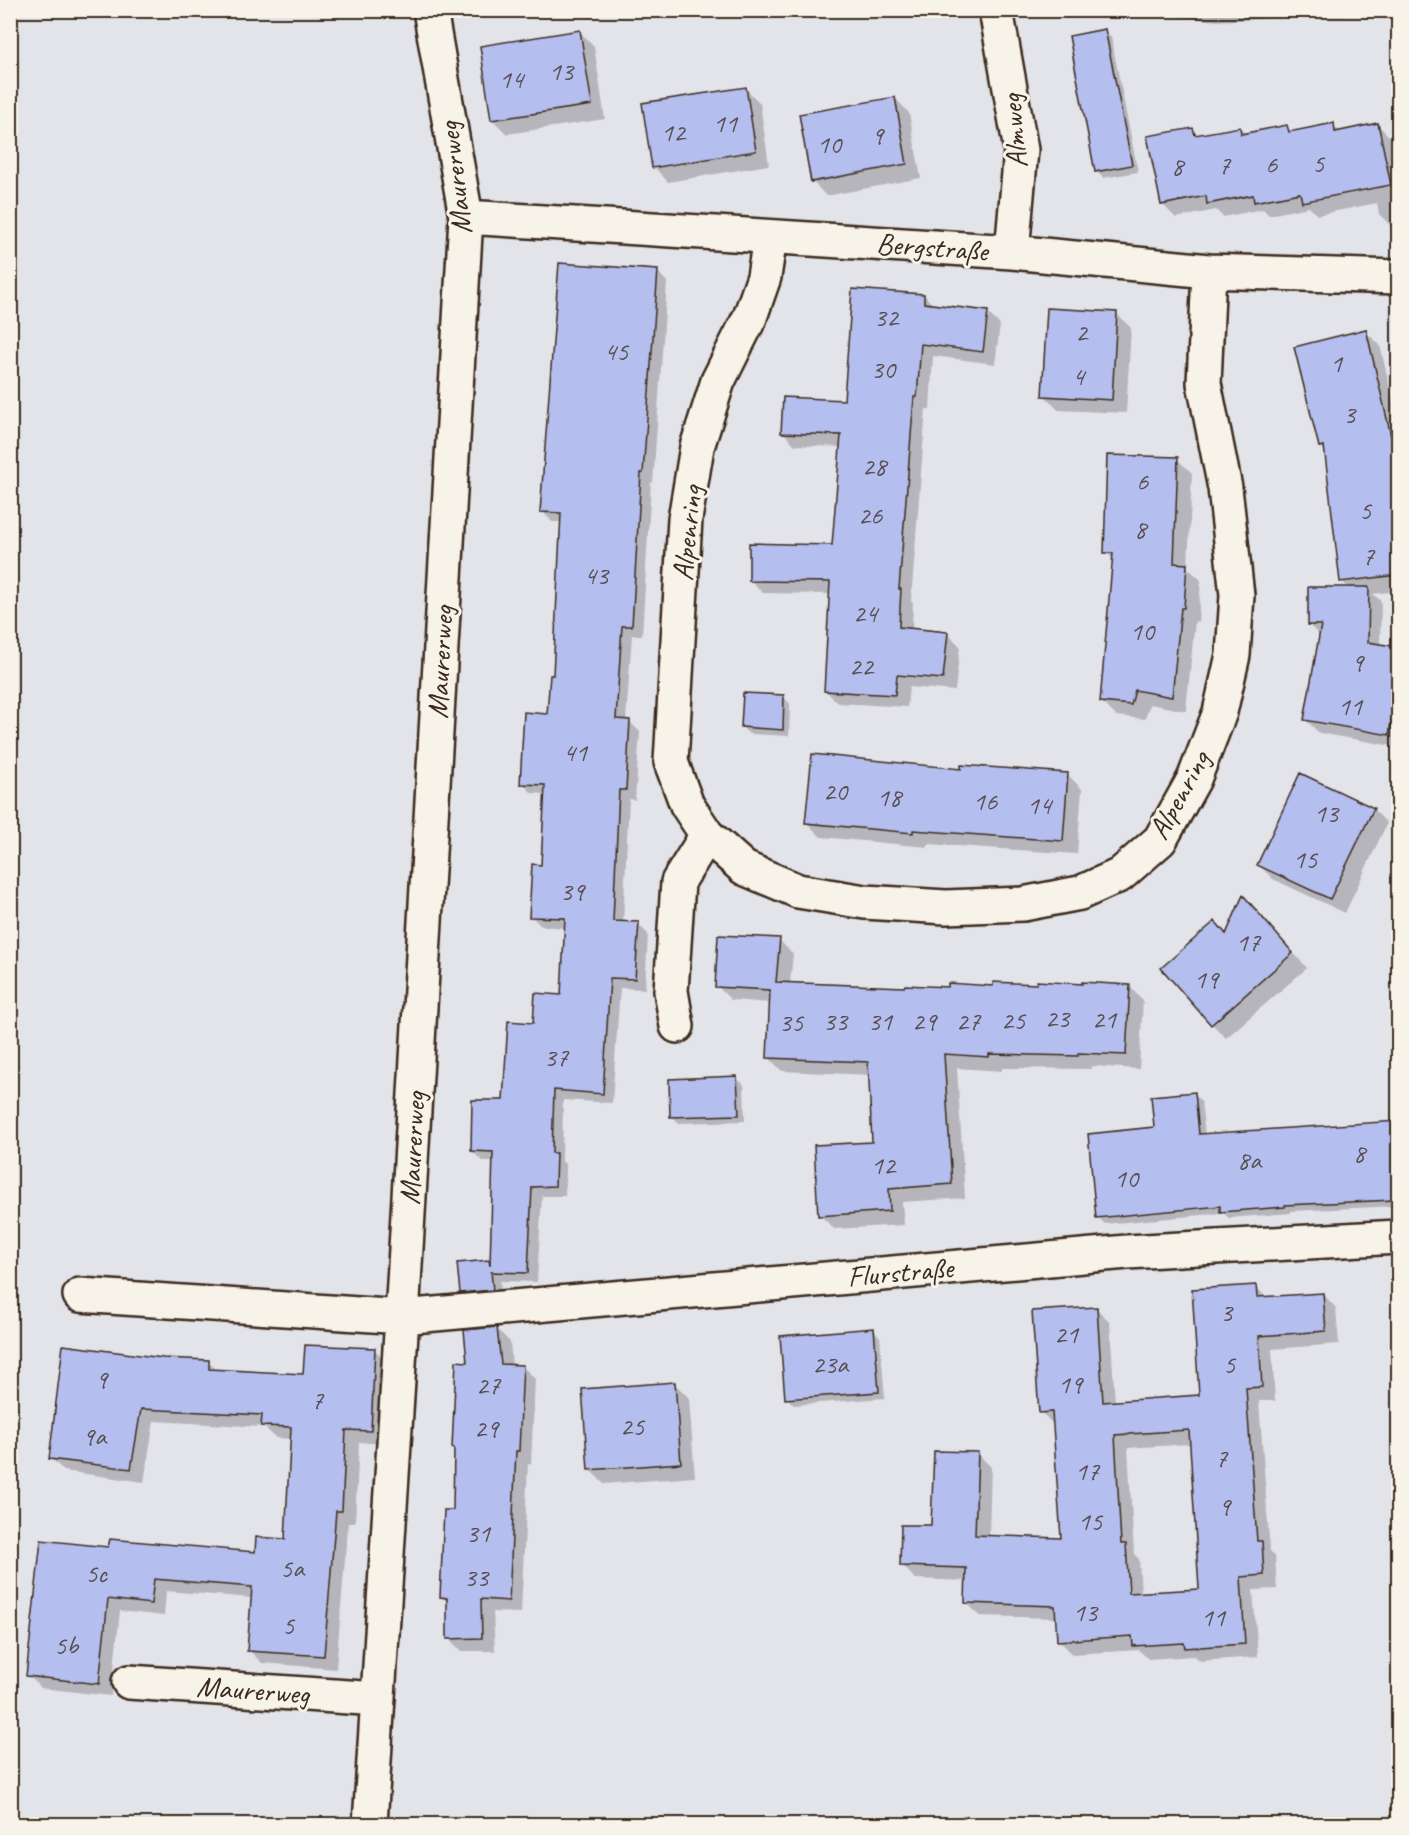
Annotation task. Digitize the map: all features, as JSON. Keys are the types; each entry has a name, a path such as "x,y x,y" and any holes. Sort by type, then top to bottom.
{"street":[{"name":"Maurerweg","path":"370,1824 466,217 430,10"},
{"name":"Almweg","path":"996,10 1021,150 1012,252"},
{"name":"Bergstraße","path":"466,217 1012,252 1209,272 1398,276"},
{"name":"Alpenring","path":"770,237 764,277 750,317 718,381 697,447 685,519 671,762 687,805 707,835 744,868 798,891 865,903 946,907 1023,904 1080,893 1120,875 1160,840 1194,779 1220,712 1233,656 1237,595 1225,488 1204,383 1209,272"},
{"path":"677,1026 671,991 678,882 707,835"},
{"name":"Flurstraße","path":"402,1317 1127,1252 1398,1237"},
{"path":"80,1295 402,1317"},
{"name":"Maurerweg","path":"129,1682 378,1698"}],"building":[{"path":"1105,29 1132,165 1095,172 1069,36"},
{"path":"580,30 592,105 491,120 480,46"},
{"path":"746,87 756,151 652,168 642,103"},
{"path":"895,97 907,164 811,182 799,114"},
{"path":"1334,123 1335,132 1378,123 1391,185 1302,202 1300,193 1254,202 1253,195 1207,204 1206,196 1161,205 1147,136 1193,128 1195,135 1240,127 1241,134 1287,125 1289,132"},
{"path":"559,263 658,270 643,473 641,473 632,626 622,626 616,719 630,720 626,790 619,790 613,921 639,922 635,979 610,978 603,1094 554,1090 552,1153 556,1153 555,1186 532,1187 528,1273 491,1272 493,1290 460,1293 457,1263 489,1260 490,1266 493,1152 471,1151 472,1100 503,1100 508,1021 533,1023 535,993 561,995 565,918 529,917 532,864 541,865 545,785 520,784 524,712 547,714 550,675 553,675 561,513 540,512"},
{"path":"852,289 924,294 924,303 988,311 983,352 921,344 917,397 914,397 899,589 901,589 899,627 948,632 943,679 897,675 895,695 824,691 830,582 749,581 749,543 832,545 841,435 781,433 783,397 844,400"},
{"path":"1047,308 1117,312 1112,400 1042,396"},
{"path":"1366,329 1398,466 1398,575 1340,582 1324,446 1319,447 1294,347"},
{"path":"1107,455 1178,457 1174,563 1187,564 1184,608 1181,608 1172,697 1135,690 1131,705 1100,702 1113,553 1104,553"},
{"path":"1308,587 1369,587 1368,642 1398,647 1398,678 1389,735 1304,720 1321,625 1308,625"},
{"path":"743,693 784,695 783,730 741,727"},
{"path":"812,754 961,769 961,765 1068,773 1063,841 913,830 913,833 805,823"},
{"path":"1300,773 1374,808 1330,899 1257,865"},
{"path":"1243,895 1293,953 1211,1025 1161,968 1215,921 1226,934"},
{"path":"718,935 780,938 776,982 904,987 905,985 948,987 948,983 993,986 993,982 1037,984 1037,981 1130,985 1126,1055 989,1054 989,1057 944,1054 952,1184 889,1189 890,1211 818,1216 814,1145 872,1142 868,1062 767,1058 770,990 715,987"},
{"path":"737,1076 739,1115 670,1117 669,1079"},
{"path":"1195,1092 1199,1134 1398,1121 1398,1181 1393,1181 1394,1200 1285,1205 1285,1207 1220,1212 1220,1206 1096,1218 1088,1134 1154,1127 1151,1096"},
{"path":"1256,1285 1257,1297 1323,1293 1326,1331 1259,1336 1262,1387 1246,1388 1257,1541 1262,1541 1264,1575 1241,1577 1245,1644 1185,1648 1184,1643 1133,1646 1132,1636 1057,1641 1055,1606 965,1603 966,1568 900,1566 901,1525 931,1525 934,1451 978,1452 975,1535 1061,1538 1052,1412 1039,1413 1032,1311 1097,1307 1103,1402 1199,1395 1192,1289","holes":["1189,1430 1199,1589 1129,1593 1126,1544 1121,1544 1115,1435"]},
{"path":"497,1327 501,1364 523,1365 519,1451 516,1451 509,1601 481,1599 482,1638 447,1639 447,1598 440,1597 444,1510 453,1510 454,1448 452,1448 456,1361 467,1362 464,1330"},
{"path":"874,1328 879,1392 785,1399 780,1336"},
{"path":"63,1345 163,1358 209,1360 209,1369 303,1374 305,1345 375,1348 371,1431 346,1430 342,1511 336,1511 324,1656 247,1651 252,1587 154,1579 151,1604 108,1599 99,1684 26,1676 41,1540 108,1547 110,1539 255,1552 256,1537 285,1539 291,1427 261,1426 262,1415 141,1409 131,1469 49,1459"},
{"path":"675,1382 681,1463 588,1470 582,1389"}]}
